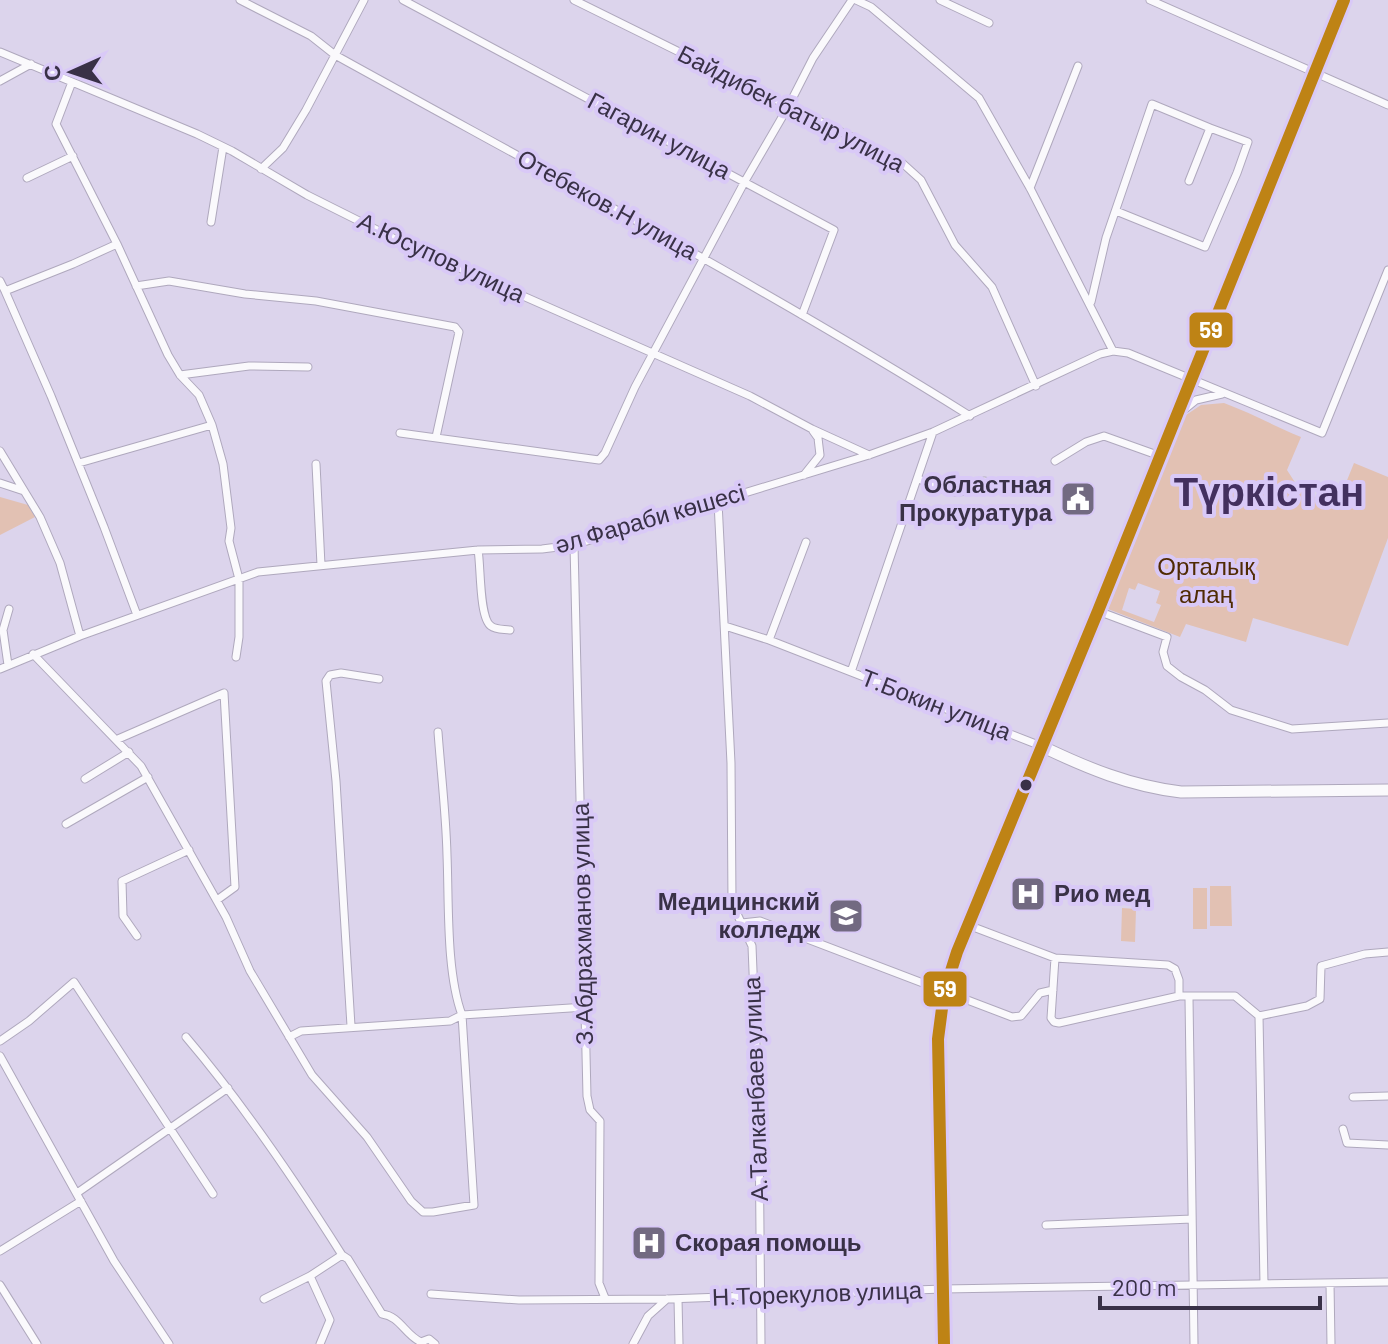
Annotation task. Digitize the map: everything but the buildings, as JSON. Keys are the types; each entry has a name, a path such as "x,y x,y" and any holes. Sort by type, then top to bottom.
{"main road":[{"path":"944,1344 938,1039 944,993 968,925 1344,0"},
{"name":"Т.Бокин улица","path":"1041,746 1096,772 1134,785 1160,789 1252,792 1388,790"}],"street":[{"name":"Отебеков.Н улица","path":"240,0 311,36 335,55 704,259 970,416"},
{"path":"261,169 283,148 364,0"},
{"name":"Гагарин улица","path":"403,0 834,230 802,315"},
{"name":"Байдибек батыр улица","path":"574,0 911,168 927,191 955,245 992,287 1036,386"},
{"path":"400,433 599,460 652,353 813,58 854,0 873,4 979,98 1030,188 1113,351 1128,353 1322,433 1388,270"},
{"path":"940,0 989,23"},
{"path":"1150,0 1388,105"},
{"name":"А.Юсупов улица","path":"0,52 223,147 307,195 405,244 750,396 869,455"},
{"path":"0,81 31,64"},
{"path":"1030,188 1078,66"},
{"path":"72,82 56,124 117,244 168,355 180,375 199,395 212,425 223,464 231,528 229,541 239,579 236,657"},
{"path":"1091,304 1098,265 1116,211 1152,104 1248,142 1205,247 1116,211"},
{"path":"1189,181 1210,128"},
{"path":"211,222 223,147"},
{"path":"27,178 73,156"},
{"path":"5,291 117,244"},
{"path":"0,281 79,463 137,615"},
{"path":"136,286 169,281 245,294 316,301 455,327 459,332 436,437"},
{"name":"әл Фараби көшесі","path":"4,667 80,636 258,572 478,550 574,545 869,455 933,432 1100,354 1113,351"},
{"path":"180,375 249,366 308,367"},
{"path":"1174,420 1196,400 1228,394"},
{"path":"79,463 212,425"},
{"path":"804,475 820,455 818,438 812,429"},
{"path":"851,672 933,432"},
{"path":"1055,461 1086,442 1104,436 1160,456"},
{"path":"0,451 40,517 60,563 80,636"},
{"path":"316,464 321,565"},
{"path":"919,479 954,494 971,491 984,481 998,484"},
{"path":"0,483 26,492"},
{"name":"А.Талканбаев улица","path":"718,502 731,763 732,903 752,946 759,1121 761,1344"},
{"path":"769,640 806,542"},
{"name":"З.Абдрахманов улица","path":"574,545 587,1096 590,1110 600,1121 599,1283 605,1298"},
{"path":"478,550 488,624 510,630"},
{"path":"4,667 3,630 9,609"},
{"path":"1098,611 1167,637 1163,652 1167,666 1231,710 1292,729 1388,723"},
{"name":"Т.Бокин улица","path":"725,626 769,640 1041,746"},
{"path":"33,654 118,739 148,777 217,900 250,971 312,1075 367,1137 411,1201 423,1212 474,1205 462,1015 457,1001 451,946 438,732"},
{"path":"351,1026 336,781 326,681 330,675 341,673 379,679"},
{"path":"118,739 224,693 235,887 217,900"},
{"path":"85,779 129,752"},
{"path":"66,824 148,777"},
{"path":"137,936 123,916 122,881 189,850"},
{"path":"742,923 760,921 944,993 1018,1017 1040,993 1053,990"},
{"path":"968,925 1055,958 1168,965 1175,969 1179,980 1179,996"},
{"path":"1259,1016 1307,1006 1320,999 1321,966 1365,954 1388,952"},
{"path":"1055,958 1051,1018 1059,1023 1179,996 1235,996 1259,1016 1264,1284"},
{"path":"0,1041 29,1021 74,982 213,1194"},
{"path":"1189,998 1194,1344"},
{"path":"289,1037 301,1031 450,1021 462,1015 586,1007"},
{"path":"186,1037 288,1169 382,1314 392,1315 414,1339 421,1342 429,1339 435,1344"},
{"path":"0,1056 114,1261 169,1344"},
{"path":"0,1251 79,1197 169,1127 228,1088"},
{"path":"1353,1097 1388,1096"},
{"path":"1343,1129 1347,1143 1388,1145"},
{"path":"1046,1225 1192,1219"},
{"path":"264,1299 310,1276 342,1255"},
{"path":"310,1276 330,1320 320,1344"},
{"name":"Н.Торекулов улица","path":"431,1294 519,1300 678,1299 943,1289 1388,1282"},
{"path":"1330,1283 1331,1344"},
{"path":"0,1286 37,1344"},
{"path":"633,1344 648,1316 667,1299"},
{"name":"Н.Торекулов улица","path":"678,1299 679,1344"}],"green space":[{"name":"Орталық алаң","path":"1224,403 1301,437 1287,470 1296,484 1296,490 1337,505 1354,463 1388,477 1388,538 1348,646 1253,618 1246,642 1186,624 1180,637 1108,609 1186,415 1201,405","holes":["1138,583 1160,591 1156,603 1161,605 1154,622 1122,610 1129,588 1135,590"]},
{"path":"0,497 28,505 35,517 0,535"},
{"path":"1210,886 1231,886 1232,926 1210,926"},
{"path":"1193,888 1207,888 1207,929 1193,929"},
{"path":"1122,908 1136,909 1135,942 1121,941"}],"transit line":[{"name":"59","path":"944,1344 938,1039 944,993 957,952 1344,0"}],"place":[{"name":"Областная Прокуратура","path":"1078,499"},
{"name":"Рио мед","path":"1028,894"},
{"name":"Медицинский колледж","path":"846,916"},
{"name":"Скорая помощь","path":"649,1243"}],"district":[{"name":"Түркістан","path":"1269,492"}]}
